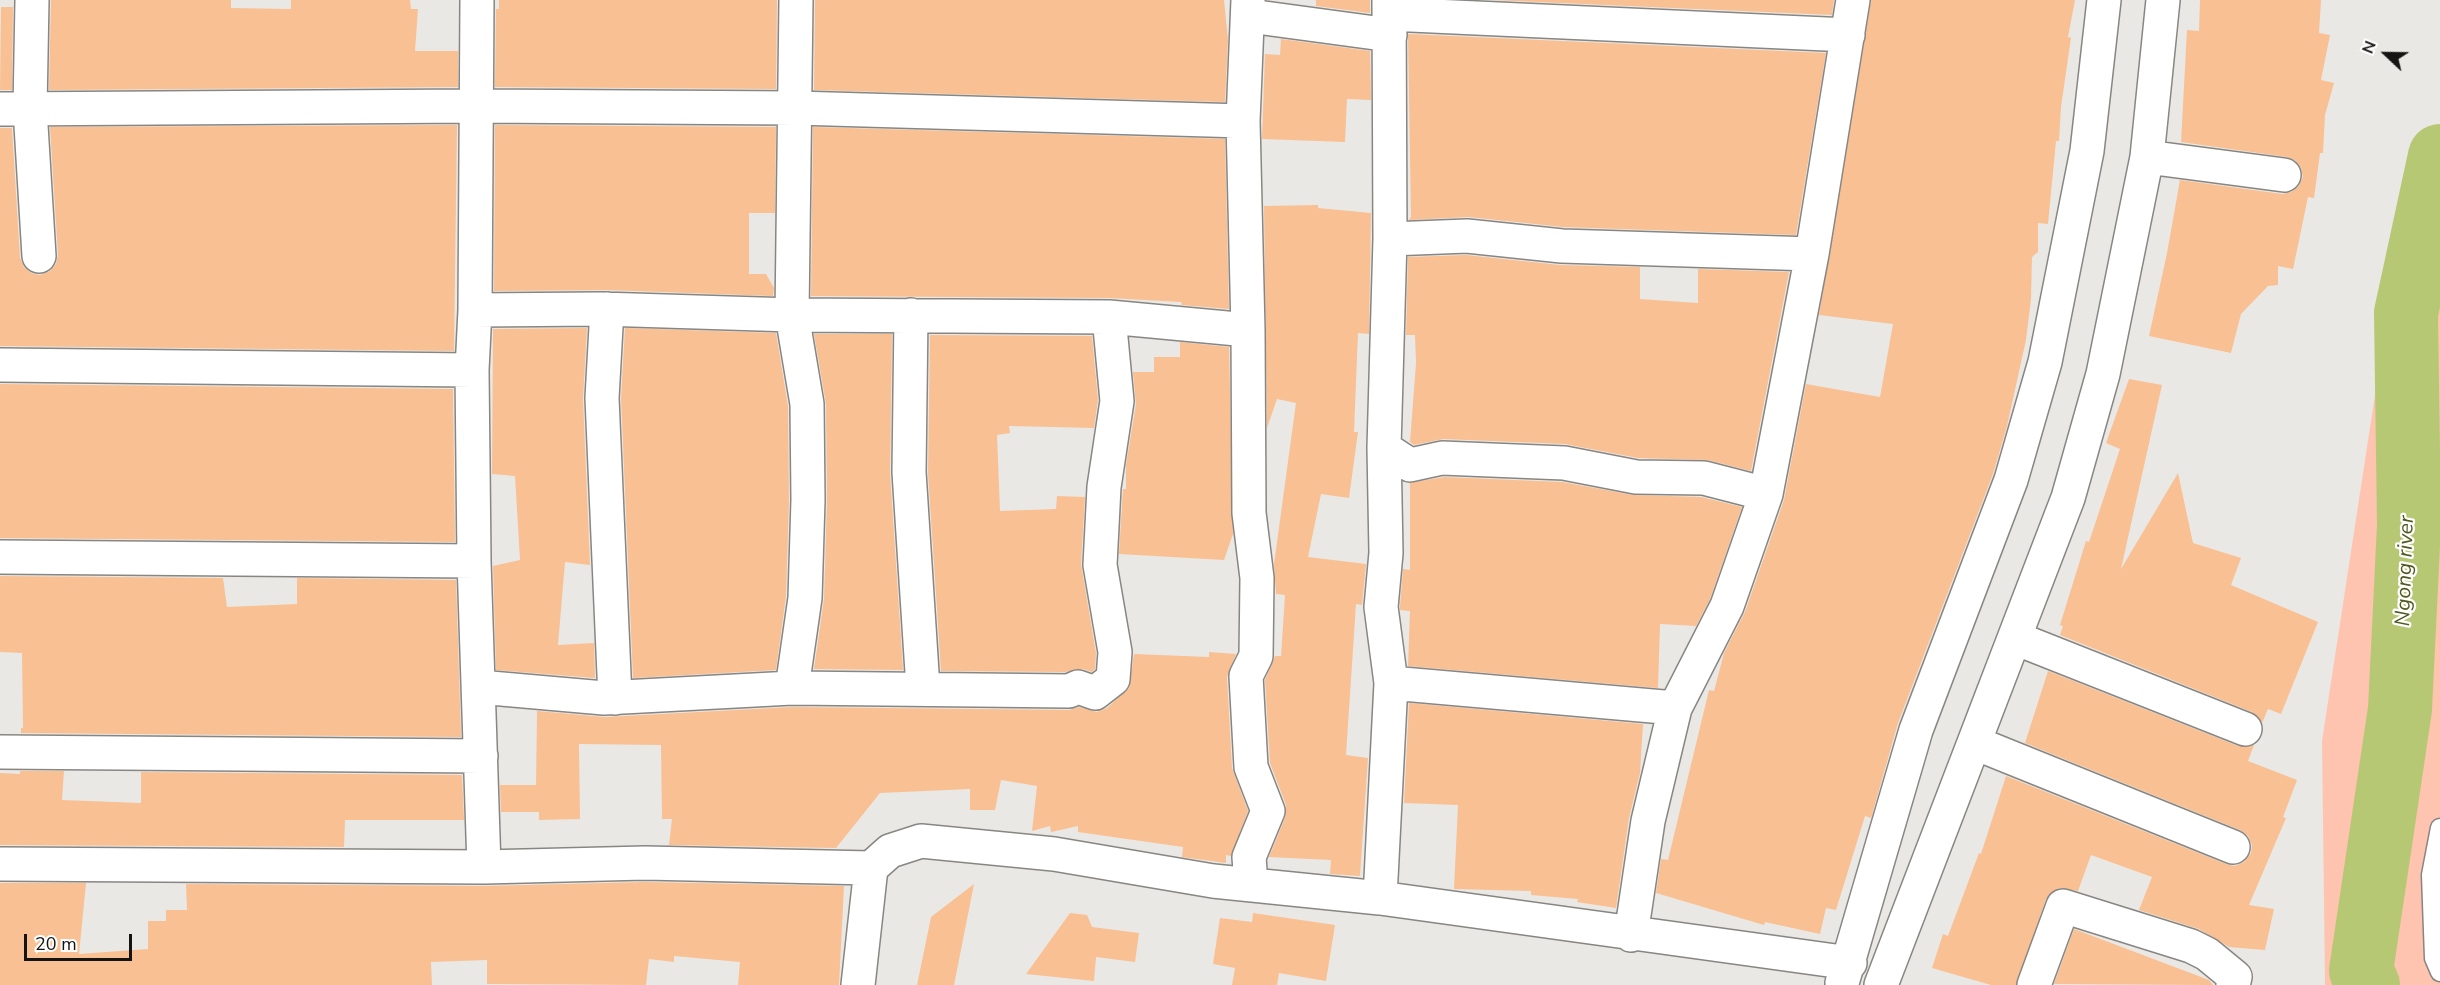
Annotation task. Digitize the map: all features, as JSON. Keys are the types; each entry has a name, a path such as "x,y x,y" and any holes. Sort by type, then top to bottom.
{"street":[{"path":"32,0 15,109 39,256"},
{"path":"477,0 475,310 472,370 474,561 484,867"},
{"path":"792,688 805,598 808,500 807,404 792,315 796,0"},
{"path":"1631,935 1648,821 1675,708 1727,606 1766,494 1812,254 1853,0"},
{"path":"858,985 871,868 890,851 921,841 1054,854 1213,881 1380,898 1631,935 1845,974 1916,730 2011,480 2045,362 2087,151 2104,0"},
{"path":"1881,985 2068,498 2103,374 2147,157 2163,0"},
{"path":"1251,884 1249,858 1268,812 1251,767 1246,676 1256,656 1257,634 1257,578 1249,513 1248,330 1243,121 1248,8 1848,35"},
{"path":"1380,898 1391,683 1381,607 1386,553 1384,448 1390,239 1389,16"},
{"path":"15,109 476,106 796,108 1243,121"},
{"path":"2147,157 2284,175"},
{"path":"1390,239 1467,236 1562,246 1812,254"},
{"path":"475,310 608,309 792,315 1109,316 1248,330"},
{"path":"608,309 602,398 615,698"},
{"path":"911,315 909,472 923,688"},
{"path":"479,687 615,698 792,688 1069,691 1078,687 1095,693 1113,679 1114,652 1100,565 1104,487 1118,401 1109,316"},
{"path":"0,365 472,370"},
{"path":"1384,448 1410,465 1442,458 1564,463 1636,477 1704,478 1766,494"},
{"path":"0,557 474,561"},
{"path":"2015,638 2245,729"},
{"path":"1391,683 1675,708"},
{"path":"1975,743 2233,847"},
{"path":"0,752 481,756"},
{"path":"0,864 484,867 645,863 871,868"},
{"path":"2034,985 2063,906 2191,946 2208,954 2235,977 2233,985"}],"lane":[{"path":"2440,828 2431,875 2434,958 2440,972"}],"shaded area":[{"path":"2440,124 2440,985 2325,985 2322,741 2394,271"}],"building":[{"path":"51,0 231,0 231,8 291,9 291,0 410,0 411,9 418,9 415,51 458,51 458,87 49,90"},
{"path":"499,0 777,0 776,89 495,87 496,9 499,9"},
{"path":"815,0 1224,0 1228,40 1225,102 814,90"},
{"path":"1316,0 1370,0 1370,13 1316,6"},
{"path":"1493,0 1834,0 1832,15"},
{"path":"1871,0 2075,0 2068,37 2071,38 2061,107 2059,141 2056,141 2048,224 2038,223 2038,252 2032,257 2031,299 2026,340 2007,426 1993,474 1898,723 1871,818 1865,816 1836,910 1826,908 1820,934 1765,922 1764,925 1656,893 1661,859 1668,860 1709,690 1714,691 1724,653 1745,612 1784,500 1806,384 1880,397 1893,324 1819,315"},
{"path":"2200,0 2321,0 2319,33 2330,35 2321,80 2334,83 2325,115 2323,153 2320,153 2314,198 2308,197 2293,269 2278,266 2278,285 2268,286 2241,314 2231,353 2149,336 2180,180 2282,194 2298,187 2303,177 2296,161 2287,157 2181,142 2187,30 2199,31"},
{"path":"1,7 13,7 12,90 0,90"},
{"path":"1408,34 1826,53 1796,235 1563,227 1469,217 1409,220 1411,217"},
{"path":"1281,39 1370,51 1371,100 1347,99 1345,142 1262,139 1265,54 1280,55"},
{"path":"457,125 454,351 0,346 0,128 12,128 20,258 24,267 31,273 40,275 50,271 56,264 58,255 50,127"},
{"path":"495,125 776,127 775,213 749,213 749,274 766,274 774,288 773,296 607,290 494,291"},
{"path":"813,127 1225,139 1229,309 1182,305 1181,302 1109,298 811,296"},
{"path":"1318,205 1318,208 1371,213 1369,334 1358,333 1354,432 1358,432 1349,498 1321,494 1308,557 1366,564 1362,605 1356,604 1346,755 1368,758 1360,876 1330,874 1331,860 1269,857 1285,818 1286,805 1270,763 1265,680 1275,656 1281,656 1285,595 1276,594 1274,564 1296,403 1277,399 1267,428 1264,206"},
{"path":"1466,255 1560,265 1640,267 1640,299 1698,303 1698,269 1789,272 1751,471 1708,460 1638,458 1565,444 1443,439 1414,445 1410,442 1416,363 1415,335 1406,335 1408,257"},
{"path":"587,328 583,399 590,565 565,562 558,645 594,643 595,678 496,670 493,566 520,560 515,476 492,474 493,329"},
{"path":"625,328 776,333 788,406 789,500 786,596 776,670 633,678 621,398"},
{"path":"814,334 892,334 890,473 903,670 814,669 824,599 827,500 826,404"},
{"path":"930,335 1092,336 1098,400 1094,428 1009,426 1010,433 997,435 1000,511 1056,509 1057,496 1085,497 1081,564 1096,653 1095,669 1092,672 1083,669 1065,672 941,671 928,472"},
{"path":"1180,342 1229,347 1233,534 1224,560 1119,554 1123,489 1126,489 1126,465 1136,404 1133,372 1154,372 1154,357 1180,357"},
{"path":"2129,379 2162,385 2121,569 2178,473 2193,543 2241,558 2231,585 2318,622 2281,714 2268,709 2262,723 2252,712 2060,635 2063,626 2060,625 2086,541 2089,542 2120,449 2106,443"},
{"path":"0,384 453,389 455,542 0,538"},
{"path":"1444,477 1562,482 1633,495 1701,497 1742,507 1710,599 1696,626 1660,624 1658,688 1408,666 1410,611 1400,610 1400,607 1403,569 1410,570 1410,483"},
{"path":"0,576 223,578 227,607 297,604 297,578 456,580 461,737 21,733 21,728 23,728 22,653 0,652"},
{"path":"1209,652 1236,654 1227,677 1232,768 1248,811 1231,856 1226,855 1226,863 1182,857 1183,847 1078,832 1078,826 1051,832 1050,826 1032,831 1037,786 1001,780 995,810 970,810 970,789 880,793 836,848 669,845 672,819 662,819 661,745 579,744 580,819 539,820 539,812 501,812 500,785 536,785 537,711 605,717 792,707 1069,710 1079,707 1097,712 1107,708 1129,688 1134,654 1209,657"},
{"path":"2048,671 2238,746 2254,745 2248,761 2297,780 2283,817 2286,818 2249,905 2274,909 2265,950 2229,947 2199,929 2139,910 2152,877 2091,855 2078,891 2059,888 2046,899 2016,985 1991,985 1932,968 1943,934 1948,936 1979,853 1981,854 2006,776 2226,864 2235,866 2244,862 2251,853 2252,845 2248,836 2240,830 2025,743"},
{"path":"1409,703 1643,724 1640,773 1629,818 1616,908 1577,902 1578,899 1531,895 1531,891 1454,889 1458,805 1404,803"},
{"path":"20,771 64,771 62,800 141,803 141,772 462,775 464,820 345,820 344,847 0,845 0,773 20,774"},
{"path":"645,882 844,886 839,985 738,985 740,962 674,956 674,962 649,959 646,985 487,984 487,960 431,962 432,985 0,985 0,883 86,883 79,954 148,949 148,921 166,921 166,910 187,910 186,884 484,886"},
{"path":"974,884 954,985 917,985 931,917"},
{"path":"1070,913 1087,915 1092,927 1139,933 1135,962 1096,957 1094,981 1026,974"},
{"path":"1253,913 1335,925 1326,981 1279,973 1277,985 1232,985 1235,968 1213,964 1220,918 1252,922"},
{"path":"2074,929 2209,980 2213,985 2054,984"}],"waterway":[{"name":"Ngong river","path":"2368,985 2361,971 2400,709 2409,525 2406,313 2440,156"}]}
